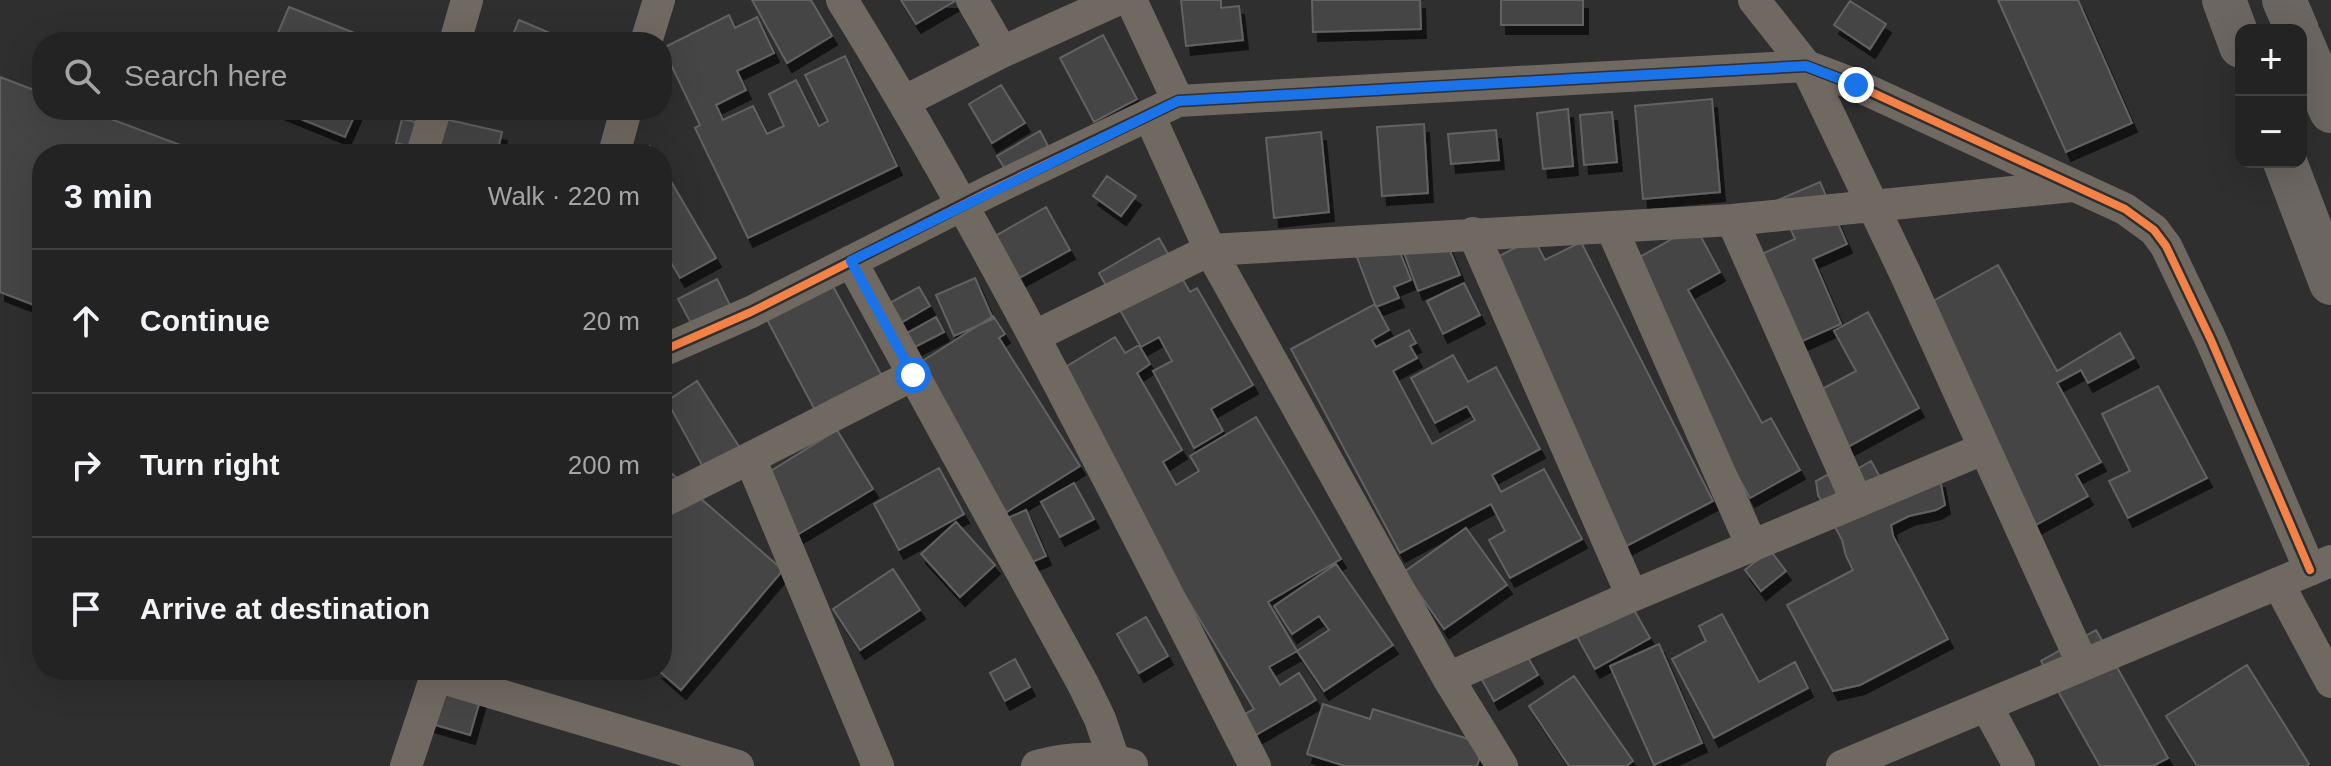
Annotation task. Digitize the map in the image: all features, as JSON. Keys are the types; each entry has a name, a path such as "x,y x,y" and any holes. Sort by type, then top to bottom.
{"highway":[{"path":"2224,0 2235,30"},
{"path":"2284,0 2294,24"},
{"path":"2307,54 2331,111"},
{"path":"2287,168 2331,283"}],"street":[{"path":"458,32 467,0"},
{"path":"649,32 659,0"},
{"path":"842,0 905,101 1035,336 1255,766"},
{"path":"972,0 1002,52"},
{"path":"905,101 1002,52 1117,0"},
{"path":"1131,0 1178,101"},
{"path":"1754,0 1806,66 2083,665"},
{"path":"672,347 751,312 1178,101 1806,66 1856,85 2125,209 2154,230 2166,246 2320,566 1842,766"},
{"path":"1149,115 1210,250 1448,678 1502,766"},
{"path":"425,144 432,120"},
{"path":"617,144 623,120"},
{"path":"1035,336 1210,250 1473,233 1612,229 2073,186"},
{"path":"1732,220 1857,502"},
{"path":"1612,229 1752,546"},
{"path":"1473,233 1632,596"},
{"path":"851,261 1083,684 1121,764"},
{"path":"672,497 913,375"},
{"path":"1448,678 1632,596 1983,449"},
{"path":"750,458 878,766"},
{"path":"2278,583 2331,682"},
{"path":"406,766 433,680"},
{"path":"458,680 738,766"},
{"path":"1987,707 2019,766"},
{"path":"1037,766 1075,758 1121,764"}],"building":[{"path":"752,0 811,0 832,36 787,63"},
{"path":"901,0 954,0 955,1 916,24"},
{"path":"1181,0 1221,0 1221,8 1239,6 1243,40 1186,46"},
{"path":"1312,0 1420,0 1421,29 1313,32"},
{"path":"1501,0 1583,0 1583,25 1501,25"},
{"path":"1998,0 2078,0 2132,123 2066,152"},
{"path":"1850,1 1886,24 1870,49 1834,25"},
{"path":"289,7 352,32 278,32"},
{"path":"729,15 735,28 757,17 774,53 737,71 746,90 716,105 723,120 753,106 767,134 784,126 769,94 796,80 819,126 828,121 805,75 845,56 897,166 748,238 695,128 700,125 672,67 672,44"},
{"path":"519,20 547,32 514,32"},
{"path":"1103,35 1137,99 1094,122 1060,58"},
{"path":"0,77 32,89 32,120 114,120 178,144 32,144 32,304 0,292"},
{"path":"1001,85 1025,123 992,143 969,104"},
{"path":"1712,99 1720,192 1643,199 1635,106"},
{"path":"1568,109 1573,166 1543,169 1537,113"},
{"path":"1612,112 1617,162 1584,165 1580,115"},
{"path":"303,120 353,120 345,137"},
{"path":"402,120 425,124 426,120 449,120 502,132 499,144 396,143"},
{"path":"1424,124 1428,193 1382,196 1377,127"},
{"path":"1496,130 1499,160 1451,164 1448,134"},
{"path":"1040,131 1052,153 1010,177 997,156"},
{"path":"1321,132 1329,212 1274,218 1266,138"},
{"path":"1107,176 1136,196 1121,216 1093,196"},
{"path":"1820,182 1847,244 1813,259 1841,324 1791,346 1753,258 1795,239 1778,200"},
{"path":"672,183 716,258 680,278 672,264"},
{"path":"1046,207 1070,250 1014,281 990,239"},
{"path":"1695,226 1720,272 1688,290 1762,423 1771,418 1800,470 1750,498 1622,267"},
{"path":"1443,234 1460,275 1418,291 1403,250"},
{"path":"1159,238 1190,292 1197,288 1253,385 1211,409 1223,431 1194,448 1153,371 1172,361 1159,337 1141,347 1099,273"},
{"path":"1534,238 1545,260 1581,242 1713,501 1617,551 1486,263"},
{"path":"1350,239 1397,245 1411,280 1394,287 1399,298 1376,307"},
{"path":"1998,265 2057,371 2120,333 2134,358 2088,383 2081,370 2057,383 2101,462 2076,475 2088,496 2036,525 1917,310"},
{"path":"975,278 993,319 954,336 936,295"},
{"path":"717,279 731,307 693,327 678,299"},
{"path":"829,279 882,376 816,412 764,314"},
{"path":"1464,283 1480,315 1443,334 1427,301"},
{"path":"919,287 930,306 897,325 886,305"},
{"path":"1375,304 1389,330 1372,340 1376,347 1409,330 1416,343 1410,346 1417,358 1393,371 1432,444 1475,420 1467,406 1435,423 1411,378 1453,355 1468,382 1496,367 1540,449 1492,475 1501,492 1544,469 1582,539 1510,578 1489,540 1505,531 1491,504 1400,553 1291,349"},
{"path":"1868,312 1919,408 1837,453 1807,397 1856,371 1834,331"},
{"path":"993,316 1005,334 999,338 1080,466 1005,513 913,367"},
{"path":"936,317 944,332 909,350 902,336"},
{"path":"1115,337 1125,353 1139,345 1150,364 1137,373 1182,450 1163,462 1176,485 1199,471 1190,456 1256,417 1341,559 1268,602 1297,651 1269,667 1280,685 1299,673 1316,700 1256,735 1243,715 1254,709 1103,460 1057,372"},
{"path":"697,381 740,448 703,467 672,410 672,398"},
{"path":"2158,386 2207,478 2128,518 2109,481 2130,471 2102,414"},
{"path":"837,430 873,489 797,535 761,477"},
{"path":"1871,461 1881,479 1940,479 1945,505 1891,525 1893,536 1948,639 1860,685 1833,691 1787,605 1853,570 1842,540 1818,495 1816,481 1829,474 1857,469"},
{"path":"939,468 964,514 899,550 874,504"},
{"path":"672,474 783,570 681,690 670,680 672,680"},
{"path":"1074,483 1094,519 1060,537 1041,502"},
{"path":"1026,510 1046,556 1021,567 1001,521"},
{"path":"956,522 995,565 960,597 921,554"},
{"path":"1466,528 1507,585 1444,629 1404,572"},
{"path":"1770,550 1786,571 1761,591 1745,570"},
{"path":"1336,564 1393,645 1324,691 1297,651 1329,630 1319,616 1292,634 1274,606"},
{"path":"893,569 920,610 860,650 833,609"},
{"path":"1626,596 1650,638 1595,669 1571,626"},
{"path":"1722,614 1759,682 1795,662 1808,688 1714,738 1672,659 1706,641 1699,626"},
{"path":"1146,617 1168,656 1139,673 1117,634"},
{"path":"2096,630 2168,758 2153,766 2100,766 2041,661"},
{"path":"1659,644 1702,743 1654,765 1610,666"},
{"path":"1521,645 1538,675 1494,701 1481,678"},
{"path":"1015,659 1030,687 1005,701 990,673"},
{"path":"2247,665 2309,764 2306,766 2197,766 2166,716"},
{"path":"1574,676 1633,761 1626,766 1569,766 1529,706"},
{"path":"419,680 481,697 470,735 408,717"},
{"path":"1323,704 1370,719 1373,709 1484,744 1477,766 1345,766 1307,754"}],"cycle path":[{"path":"672,347 751,312 990,191 1178,101 1806,66 1856,85 2125,209 2154,230 2166,246 2211,340 2310,570"}],"route":[{"path":"913,375 851,261 1178,101 1806,66 1856,85"}]}
